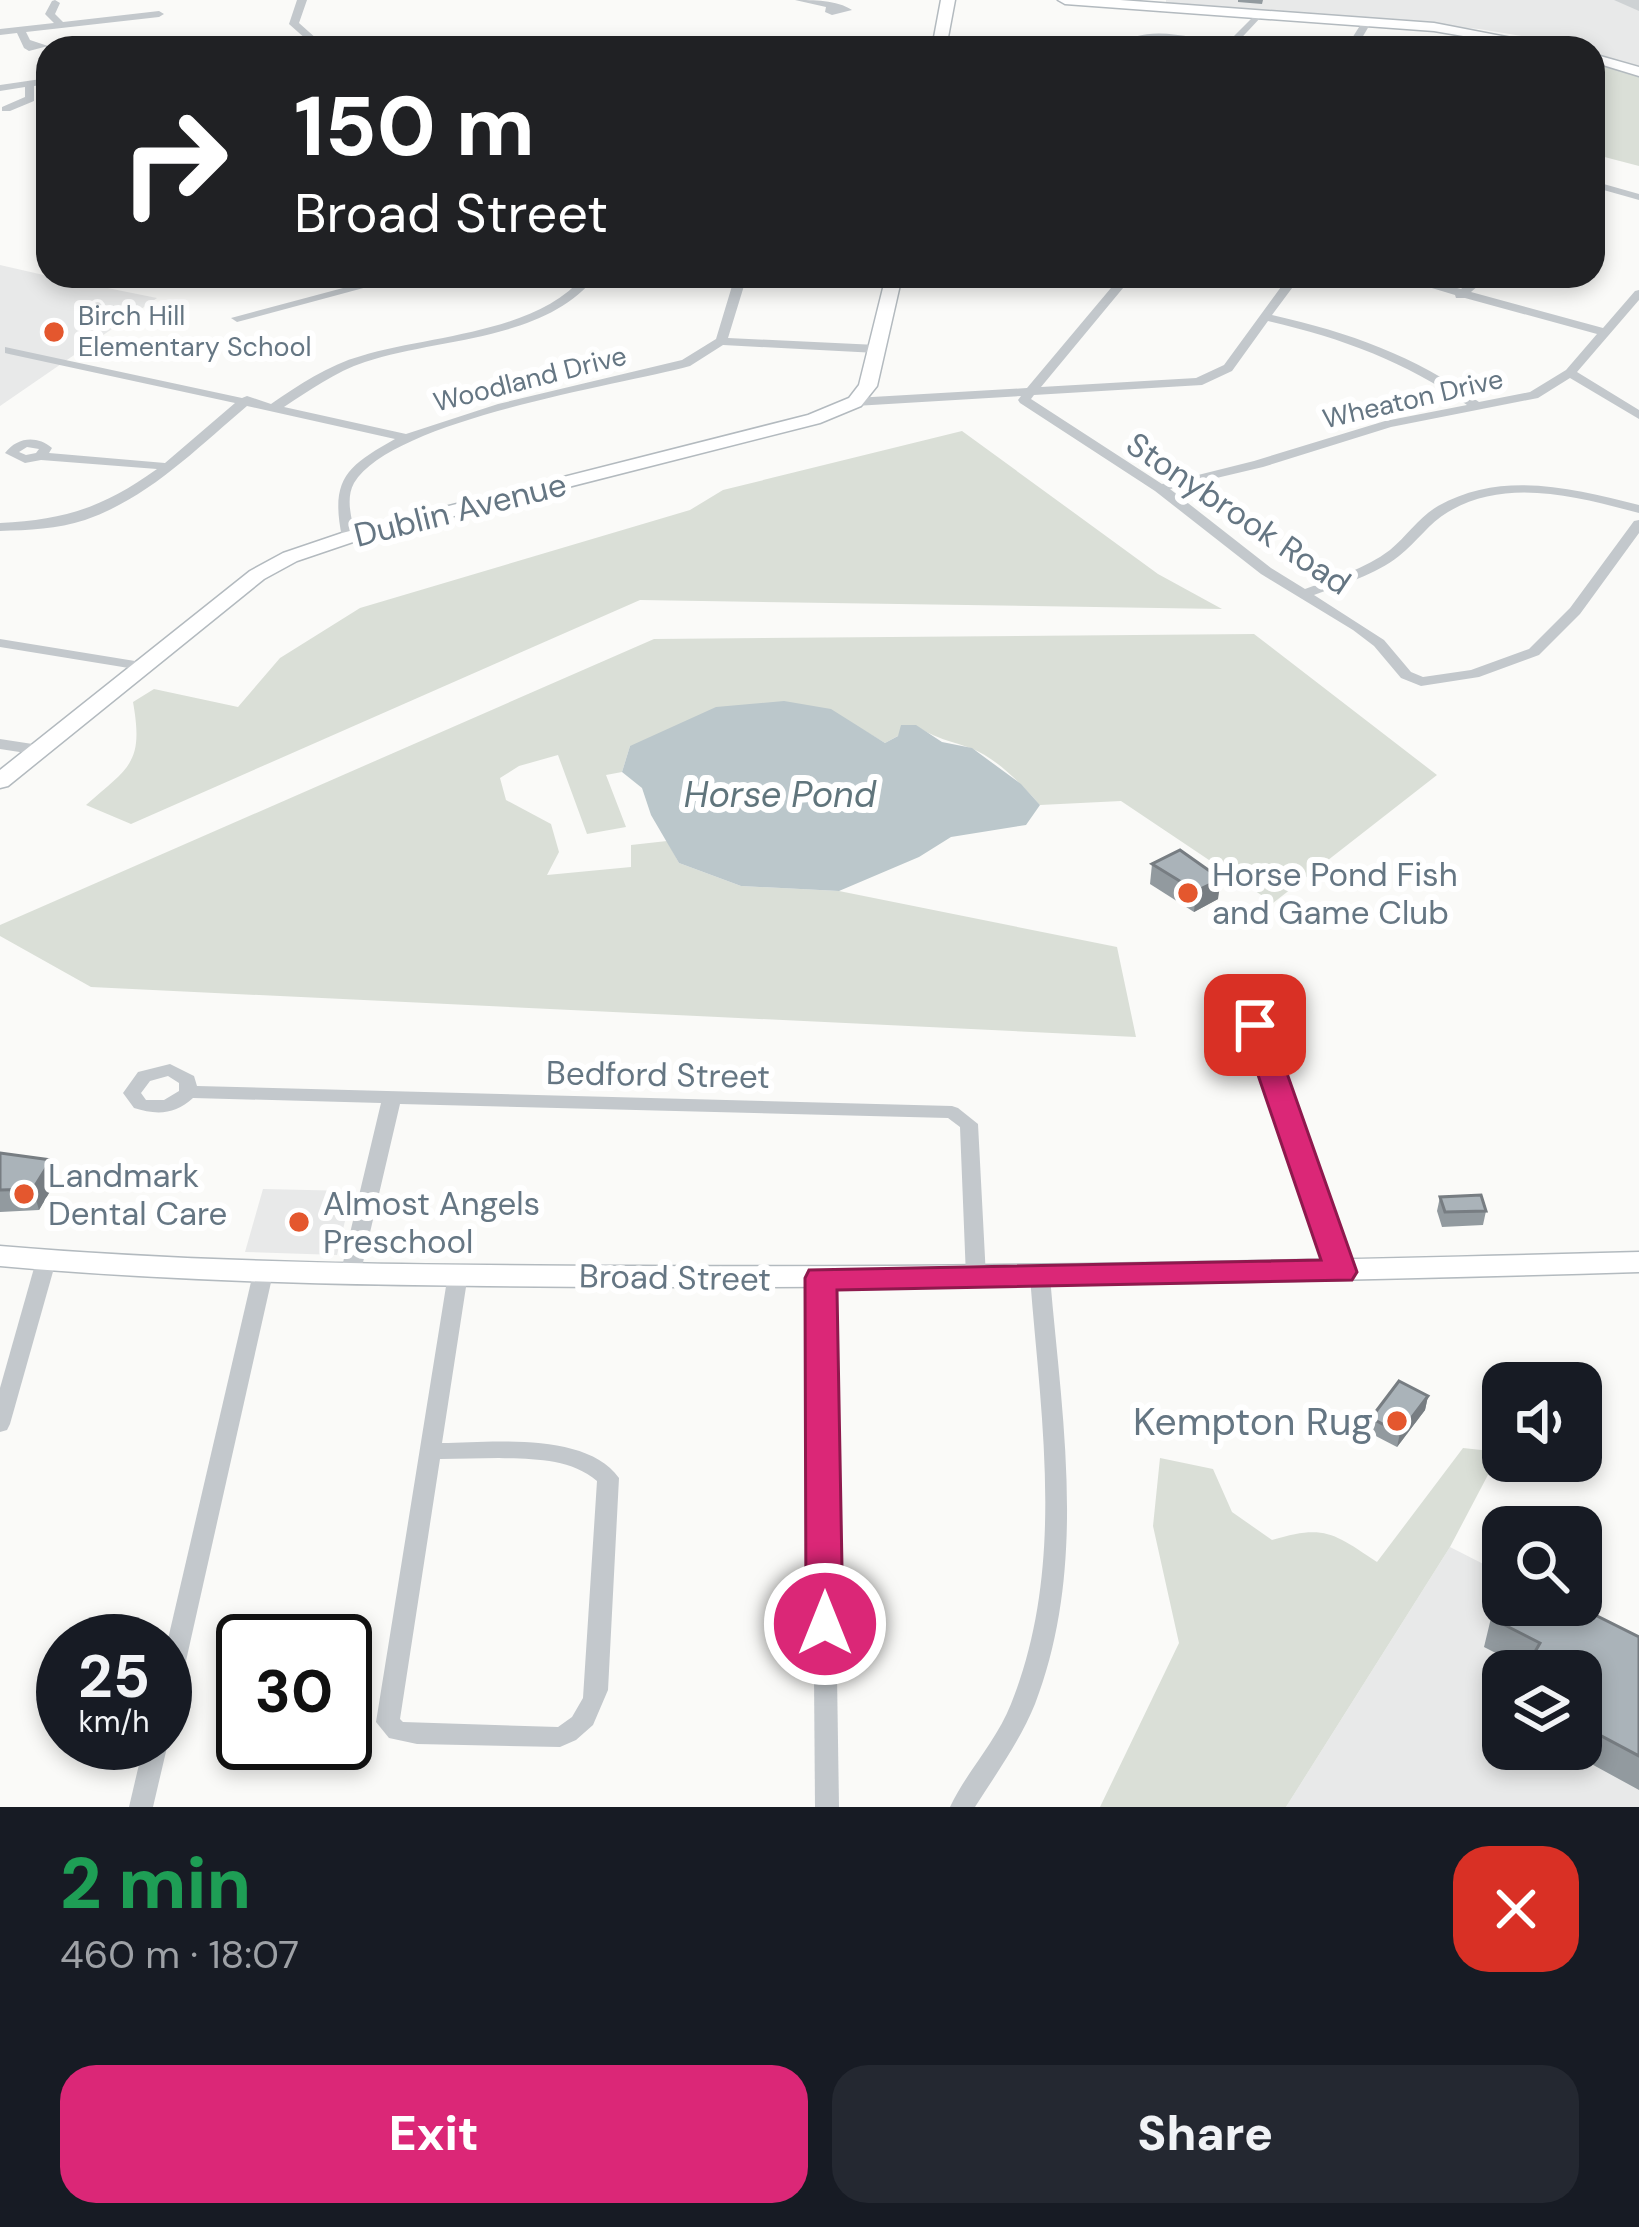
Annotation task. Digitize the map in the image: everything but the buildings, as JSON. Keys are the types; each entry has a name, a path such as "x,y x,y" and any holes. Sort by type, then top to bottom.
{"street":[{"path":"302,0 294,24 308,36"},
{"path":"800,0 832,5"},
{"path":"941,36 948,0"},
{"path":"1065,0 1155,3 1497,36"},
{"path":"55,3 50,14 62,25"},
{"path":"0,32 24,36 62,25 159,14"},
{"path":"1238,36 1259,14"},
{"path":"1358,36 1367,21"},
{"path":"1605,62 1639,72"},
{"path":"0,88 36,85"},
{"path":"7,109 30,99 30,87"},
{"path":"1605,188 1639,197"},
{"path":"237,318 348,288"},
{"path":"276,406 332,370 555,310 584,288"},
{"path":"737,288 721,341 877,350"},
{"path":"855,402 868,386 891,288"},
{"path":"1028,394 1117,288"},
{"path":"855,402 1198,382 1228,368 1286,288"},
{"path":"1436,288 1604,332"},
{"path":"1460,296 1470,288"},
{"name":"Wheaton Drive","path":"1160,488 1389,424 1534,395 1570,374 1639,293"},
{"path":"1265,317 1402,356 1478,407"},
{"name":"Woodland Drive","path":"349,537 343,506 352,475 377,452 405,437 665,370 703,355 721,341"},
{"path":"9,350 405,437"},
{"path":"1570,374 1639,415"},
{"name":"Stonybrook Road","path":"1028,394 1024,400 1036,412 1160,488 1218,537 1358,627 1406,675 1421,682 1512,662 1551,639 1639,524"},
{"path":"0,527 42,527 105,510 134,495 247,400"},
{"name":"Dublin Avenue","path":"0,781 272,566 349,537 814,419 855,402"},
{"path":"40,456 163,466"},
{"path":"1303,594 1374,565 1401,548 1439,510 1481,493 1553,490 1639,509"},
{"path":"0,643 141,666"},
{"path":"0,744 39,750"},
{"path":"1255,1025 1341,1272"},
{"name":"Bedford Street","path":"188,1092 952,1112 969,1124 976,1277"},
{"path":"352,1271 392,1097"},
{"name":"Broad Street","path":"0,1256 264,1269 821,1278 1341,1272 1639,1262"},
{"path":"0,1424 46,1261"},
{"path":"185,1614 264,1269"},
{"path":"430,1451 568,1455 598,1467 608,1478 597,1690 580,1727 560,1737 417,1734 397,1731 388,1722 430,1451 458,1274"},
{"path":"962,1807 1024,1702 1054,1582 1055,1464 1040,1277"},
{"path":"821,1278 827,1807"},
{"path":"141,1807 150,1770"}],"shaded area":[{"path":"1166,0 1639,0 1639,68 1605,58 1605,36 1521,36 1166,4"},
{"path":"1605,67 1639,77 1639,166 1605,157"},
{"name":"Birch Hill Elementary School","path":"0,265 36,273 36,288 107,288 157,298 0,406"},
{"path":"962,431 1158,574 1222,609 640,600 131,824 86,805 130,762 136,739 133,702 154,689 238,707 280,658 360,608 690,510 723,490"},
{"path":"1254,634 1437,775 1273,903 1121,801 1040,805 990,758 916,726 885,743 860,728 630,746 622,772 606,775 626,827 587,834 558,755 519,766 500,778 506,800 551,824 559,852 547,875 631,867 631,845 667,841 679,863 741,886 839,891 1117,947 1136,1037 91,987 0,936 0,925 654,639"},
{"name":"Almost Angels Preschool","path":"263,1189 352,1191 337,1255 245,1252"},
{"path":"1463,1448 1482,1450 1484,1482 1450,1547 1286,1807 1100,1807 1179,1643 1153,1526 1160,1458 1213,1469 1232,1512 1272,1540 1328,1534 1377,1562"},
{"path":"1450,1547 1482,1563 1482,1626 1602,1624 1639,1642 1639,1807 1286,1807"}],"water":[{"name":"Horse Pond","path":"784,701 831,709 885,743 898,736 901,725 916,725 942,742 972,748 1021,784 1040,805 1026,825 951,837 919,857 839,891 741,886 679,863 651,815 642,788 622,772 630,746 716,707"}],"taxiway":[{"path":"1626,0 1639,4"}],"place":[{"name":"Birch Hill Elementary School","path":"54,332"},
{"name":"Horse Pond Fish and Game Club","path":"1188,893"},
{"name":"Landmark Dental Care","path":"24,1194"},
{"name":"Almost Angels Preschool","path":"299,1222"},
{"name":"Kempton Rug","path":"1397,1421"}],"route":[{"path":"825,1624 821,1278 1341,1272 1255,1025"}]}
